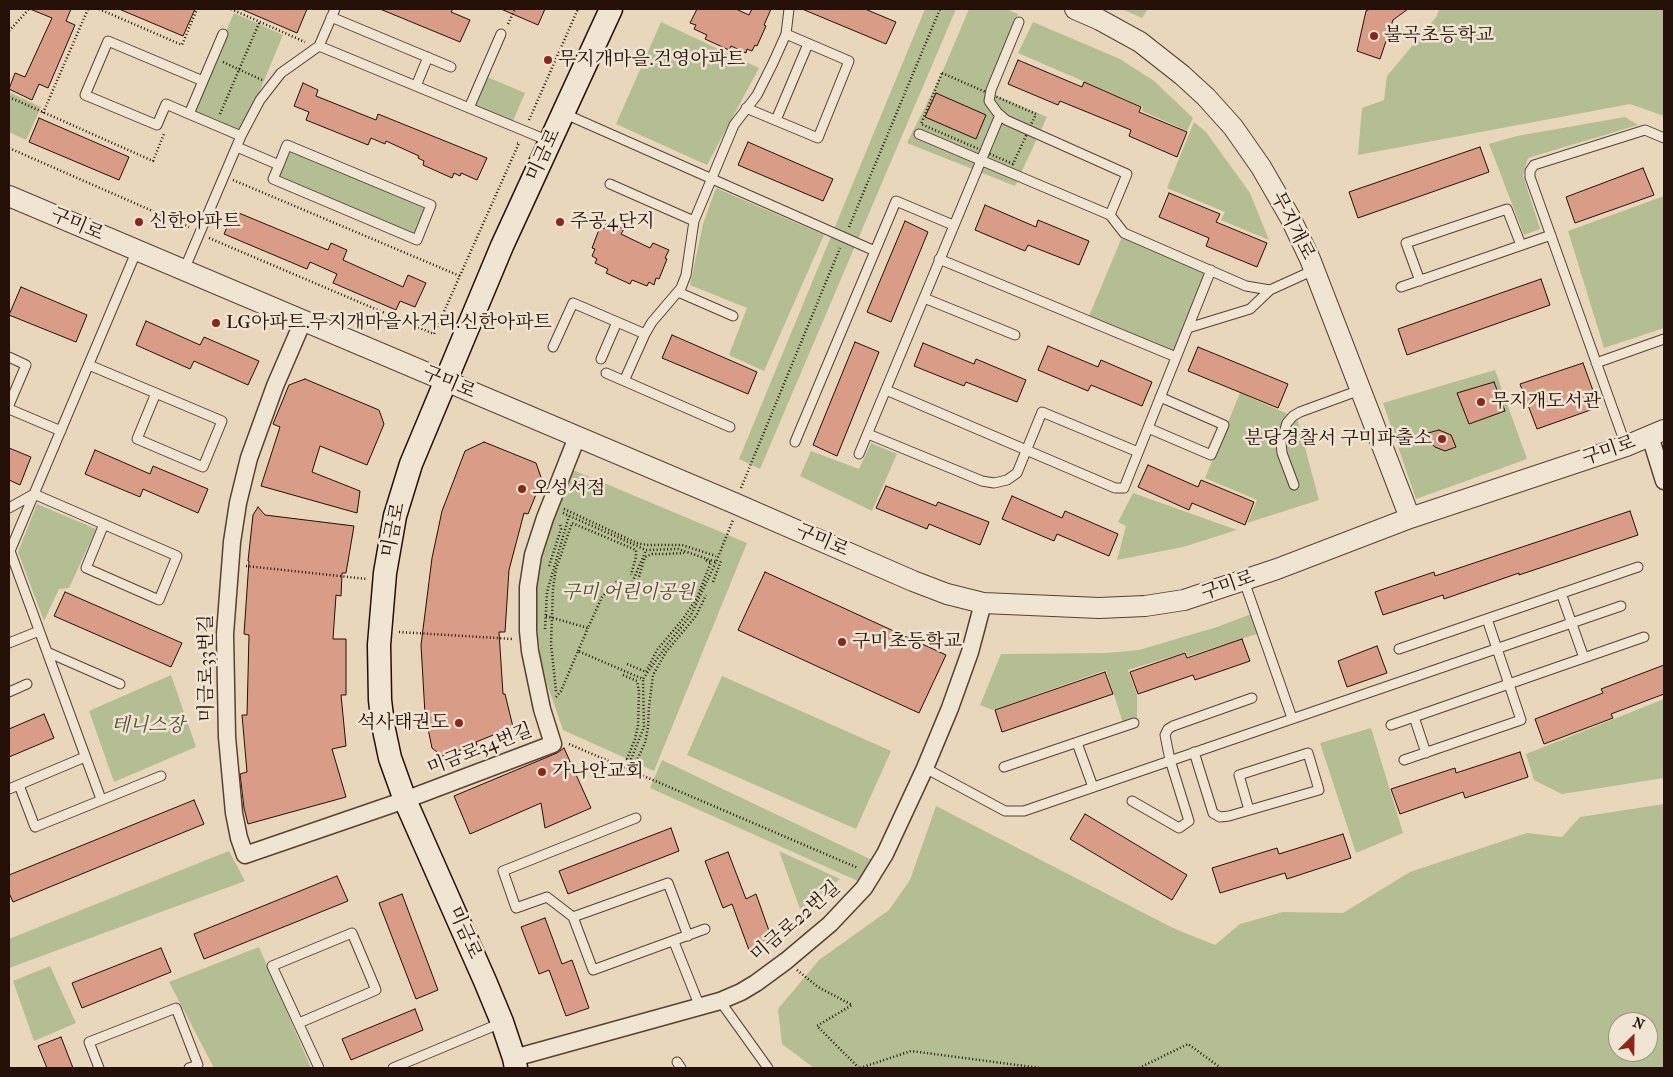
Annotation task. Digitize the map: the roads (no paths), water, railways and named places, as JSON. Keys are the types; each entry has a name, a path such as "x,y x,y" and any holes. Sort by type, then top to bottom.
{"main road":[{"name":"미금로","path":"515,1063 502,1022 482,972 405,800 390,758 380,700 379,645 385,574 390,539 400,496 411,464 502,246 610,9"}],"street":[{"name":"무지개로","path":"1075,9 1112,26 1140,42 1182,75 1206,97 1233,127 1261,166 1292,219 1314,270 1410,518"},
{"name":"구미로","path":"9,196 577,437 734,512 947,594 983,603 1099,608 1145,606 1184,600 1244,581 1410,518 1626,446 1657,433"},
{"name":"미금로33번길","path":"303,321 275,386 249,458 238,503 232,542 225,634 226,699 229,774 239,838 245,855 405,800"},
{"path":"1657,433 1664,481"},
{"name":"미금로34번길","path":"405,800 553,744 542,709 530,652 528,587 533,555 545,518 577,437"},
{"name":"미금로22번길","path":"515,1063 720,1002 741,992 786,961 830,924 864,888 885,854 926,768 970,652 983,603"}],"lane":[{"path":"624,381 652,322 678,292 686,275 694,221 734,125 757,95 786,34 789,9"},
{"path":"184,270 241,136 260,100 281,73 315,45 333,13 451,67"},
{"path":"1019,22 991,90 989,101 1006,120 1127,174 1110,215"},
{"path":"468,108 503,33"},
{"path":"189,114 224,34"},
{"path":"746,108 818,138 849,61 786,34"},
{"path":"203,81 108,41 85,95 157,125 166,104 241,136"},
{"path":"776,120 808,44"},
{"path":"315,45 549,141"},
{"path":"416,86 428,57"},
{"path":"563,113 875,251"},
{"path":"860,454 1000,115"},
{"path":"1626,446 1550,235 1530,177 1530,171 1534,165 1645,130 1663,140"},
{"path":"919,134 1110,215 1124,233 1246,286 1270,290"},
{"path":"287,145 431,205 417,240 273,180 279,165 287,145"},
{"path":"237,147 279,165"},
{"path":"610,184 694,221"},
{"path":"795,442 896,201 953,225"},
{"path":"1420,281 1406,243 1507,209 1521,245"},
{"path":"1400,287 1550,235"},
{"path":"101,799 9,552 137,250"},
{"path":"939,260 1176,358"},
{"path":"886,390 1115,488 1124,488 1211,270"},
{"path":"1188,328 1250,308 1270,290 1314,270"},
{"path":"678,292 733,316"},
{"path":"924,298 1015,335"},
{"path":"553,347 572,303 645,334"},
{"path":"601,359 617,322"},
{"path":"1596,363 1664,339"},
{"path":"9,357 26,364 9,405"},
{"path":"89,365 156,393 222,421 204,467 137,439 156,393"},
{"path":"606,373 730,427"},
{"path":"1294,485 1282,453 1280,442 1287,423 1300,412 1360,390"},
{"path":"1148,428 1211,455 1224,425 1160,397"},
{"path":"9,409 61,431"},
{"path":"868,434 982,481 994,483 1008,480 1017,472 1042,412 1138,452"},
{"path":"9,508 34,494"},
{"path":"34,494 104,524 177,556 159,600 86,568 104,524"},
{"path":"1398,649 1638,567"},
{"path":"1244,581 1292,718"},
{"path":"1561,593 1584,658"},
{"path":"926,768 1005,811 1024,811 1621,606"},
{"path":"1404,760 1521,720 1487,619"},
{"path":"9,643 39,631"},
{"path":"1391,725 1644,637"},
{"path":"47,652 120,684"},
{"path":"9,692 27,684"},
{"path":"1132,802 1179,828 1189,821 1170,760 1165,735 1168,729 1252,698"},
{"path":"1414,717 1426,753"},
{"path":"1004,767 1134,723"},
{"path":"1077,743 1093,787"},
{"path":"1194,752 1213,813 1220,817 1230,816 1319,790 1308,753 1239,775 1250,810"},
{"path":"9,789 86,757"},
{"path":"19,785 35,827 161,776"},
{"path":"636,818 503,871 516,908 547,896 573,917 593,970 674,942 705,929"},
{"path":"573,917 668,883 688,936"},
{"path":"299,1023 376,990 352,933 272,966 319,1068"},
{"path":"674,942 700,1007"},
{"path":"720,1002 768,1068"},
{"path":"99,1068 89,1042 176,1008 198,1065 189,1068"},
{"path":"393,1068 502,1022"}],"place":[{"name":"불곡초등학교","path":"1374,36"},
{"name":"무지개마을.건영아파트","path":"548,60"},
{"name":"신한아파트","path":"139,222"},
{"name":"주공4단지","path":"560,222"},
{"name":"LG아파트.무지개마을사거리.신한아파트","path":"216,323"},
{"name":"무지개도서관","path":"1481,402"},
{"name":"분당경찰서 구미파출소","path":"1442,439"},
{"name":"오성서점","path":"522,489"},
{"name":"구미초등학교","path":"842,642"},
{"name":"석사태권도","path":"459,723"},
{"name":"가나안교회","path":"542,772"}],"park label":[{"name":"구미 어린이공원","path":"628,593"},
{"name":"테니스장","path":"148,726"}]}
